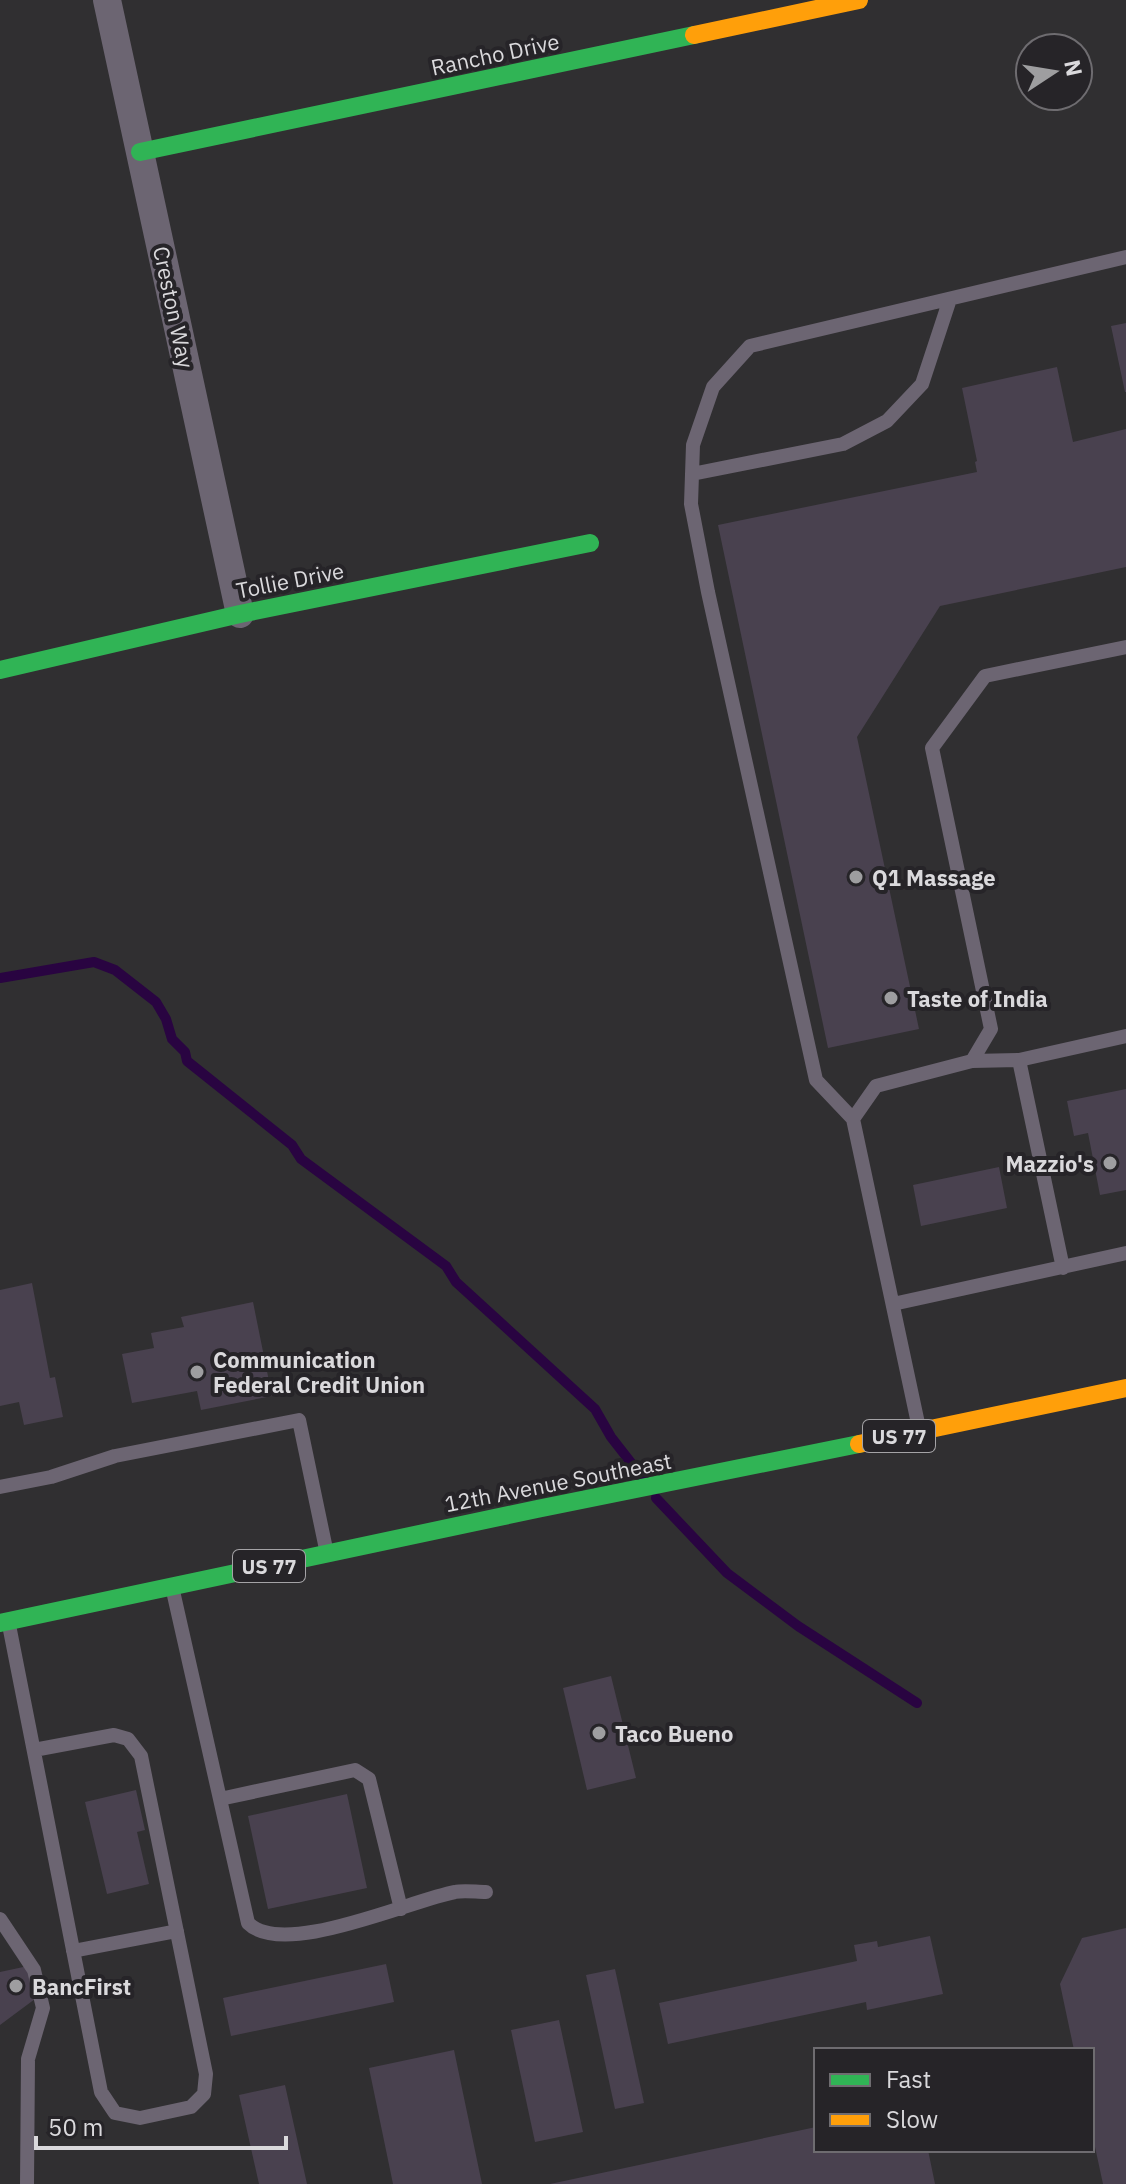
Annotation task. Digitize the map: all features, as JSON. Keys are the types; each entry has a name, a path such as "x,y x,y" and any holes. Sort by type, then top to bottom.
{"street":[{"name":"Creston Way","path":"107,0 240,614"},
{"name":"Rancho Drive","path":"140,152 859,0"},
{"name":"Tollie Drive","path":"0,670 240,614 590,543"},
{"name":"12th Avenue Southeast","path":"4,1622 1126,1388"}],"lane":[{"path":"920,1432 853,1119 816,1080 708,592 691,504 693,445 713,387 750,346 1126,257"},
{"path":"692,474 843,444 887,421 922,384 950,299"},
{"path":"972,1061 991,1029 932,748 985,676 1126,647"},
{"path":"853,1119 876,1086 972,1061 1019,1060 1126,1036"},
{"path":"1019,1060 1063,1268"},
{"path":"893,1304 1126,1253"},
{"path":"0,1487 51,1477 115,1456 299,1420 327,1553"},
{"path":"172,1586 248,1923 256,1932 299,1933 355,1924 456,1892 486,1892"},
{"path":"4,1622 34,1750 101,2092 115,2113 140,2118 191,2107 204,2094 206,2074 141,1756 128,1739 114,1735 34,1750"},
{"path":"220,1799 355,1770 362,1774 369,1779 401,1909"},
{"path":"0,1919 34,1970 43,2008 28,2059 27,2184"},
{"path":"73,1951 177,1931"}],"building":[{"path":"1126,323 1126,392 1125,392 1111,326"},
{"path":"1057,367 1073,442 1126,429 1126,567 940,606 857,737 919,1029 828,1048 718,525 977,472 962,388"},
{"name":"Mazzio's","path":"1126,1089 1126,1190 1100,1195 1088,1133 1074,1136 1067,1101"},
{"path":"999,1167 1007,1208 921,1226 913,1185"},
{"path":"32,1283 50,1378 55,1377 63,1417 24,1425 19,1402 0,1406 0,1290"},
{"name":"Communication Federal Credit Union","path":"253,1302 272,1396 201,1410 197,1391 132,1403 122,1354 154,1348 151,1333 184,1327 181,1317"},
{"name":"Taco Bueno","path":"611,1676 636,1778 587,1790 563,1688"},
{"path":"136,1790 145,1830 137,1832 149,1884 107,1894 85,1802"},
{"path":"347,1794 367,1888 268,1909 248,1816"},
{"path":"1126,1928 1126,2184 1103,2184 1094,2142 1094,2048 1074,2048 1060,1984 1082,1938"},
{"path":"930,1936 943,1994 867,2010 866,2002 668,2044 659,2003 857,1961 854,1945 877,1941 878,1947"},
{"path":"386,1964 394,2002 231,2036 223,1998"},
{"name":"BancFirst","path":"28,1966 35,1999 0,2025 0,1972"},
{"path":"615,1969 644,2103 615,2109 586,1975"},
{"path":"559,2020 583,2132 535,2142 511,2030"},
{"path":"454,2050 482,2184 393,2184 369,2068"},
{"path":"285,2085 307,2184 259,2184 239,2095"},
{"path":"814,2127 814,2152 928,2152 935,2184 550,2184"}],"waterway":[{"path":"0,978 94,962 115,970 156,1002 166,1019 172,1039 185,1052 187,1061 292,1145 301,1159 446,1266 456,1282 595,1409 611,1437 643,1478"},
{"path":"656,1498 727,1573 798,1626 917,1703"}],"traffic: fast":[{"path":"140,152 694,35"},
{"path":"0,670 240,614 590,543"},
{"path":"0,1623 859,1444"}],"traffic: slow":[{"path":"694,35 859,0"},
{"path":"859,1444 1126,1388"}],"place":[{"name":"Q1 Massage","path":"856,877"},
{"name":"Taste of India","path":"891,998"},
{"name":"Mazzio's","path":"1110,1163"},
{"name":"Communication Federal Credit Union","path":"197,1372"},
{"name":"Taco Bueno","path":"599,1733"},
{"name":"BancFirst","path":"16,1986"}]}
